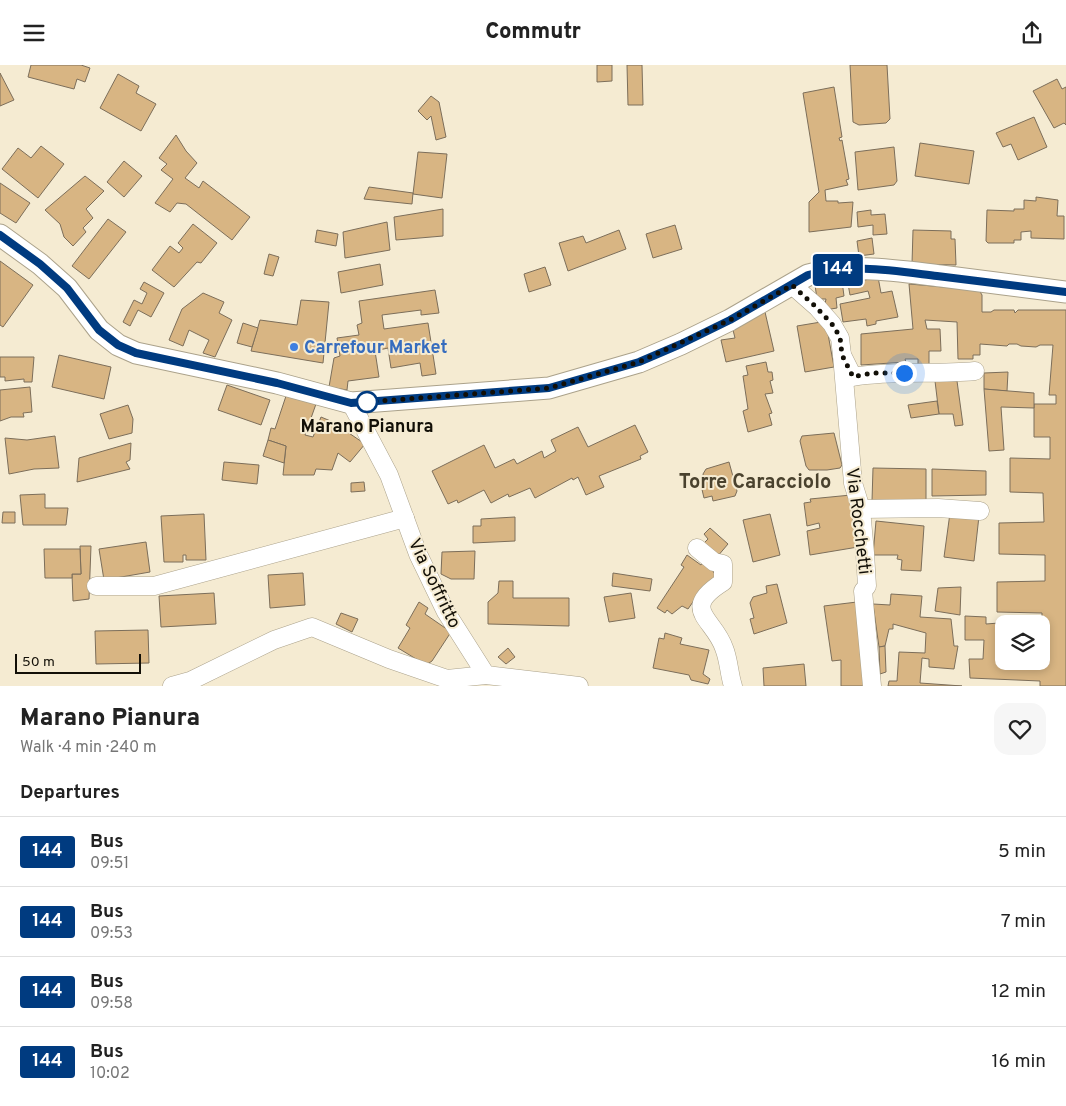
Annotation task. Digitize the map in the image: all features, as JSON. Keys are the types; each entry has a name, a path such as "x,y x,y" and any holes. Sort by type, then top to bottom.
{"street":[{"path":"0,235 40,264 67,288 99,330 118,345 136,353 277,383 351,403 549,388 639,362 656,355 730,320 808,275 822,271 853,269 898,271 1066,292"},
{"name":"Via Rocchetti","path":"792,285 832,324 840,337 853,483 861,509 867,586 863,591 872,686"},
{"name":"Via Rocchetti","path":"842,355 853,377 872,373 951,373 976,371"},
{"name":"Via Soffritto","path":"351,403 389,475 418,554 446,612 486,675"},
{"path":"861,509 938,508 980,511"},
{"path":"96,586 154,586 405,519"},
{"path":"697,548 714,561 723,564 723,582 710,590 702,602 702,616 724,648 733,686"},
{"path":"172,686 190,681 274,640 312,627 389,659 447,679 486,675 579,686"}],"building":[{"path":"31,65 81,65 90,68 85,82 77,79 74,89 28,77"},
{"path":"597,65 612,65 612,81 597,82"},
{"path":"627,65 642,65 643,105 628,105"},
{"path":"850,65 887,65 890,119 886,123 859,125 853,122"},
{"path":"0,73 14,100 0,106"},
{"path":"118,74 139,86 136,93 156,104 141,131 100,108"},
{"path":"1057,79 1062,89 1066,87 1066,125 1064,123 1054,128 1033,91"},
{"path":"834,87 842,137 839,138 840,141 842,140 849,179 846,180 848,185 825,190 826,201 838,201 838,203 853,202 851,227 809,232 809,202 819,192 803,93"},
{"path":"431,96 439,102 446,137 436,140 431,116 427,120 418,111"},
{"path":"1034,117 1047,147 1018,160 1011,144 1003,147 996,133"},
{"path":"176,135 186,151 197,163 185,178 199,188 203,181 250,217 232,240 186,204 177,203 170,212 155,203 173,179 161,170 167,164 159,158"},
{"path":"920,143 974,151 969,184 915,176"},
{"path":"41,146 64,164 38,198 2,169 18,148 31,158"},
{"path":"894,147 897,181 894,185 858,190 855,152"},
{"path":"418,152 447,154 442,198 413,194"},
{"path":"124,161 142,176 124,197 107,182"},
{"path":"85,176 104,191 86,209 93,218 83,228 86,232 73,246 64,237 60,224 45,210"},
{"path":"0,183 30,203 16,223 0,213"},
{"path":"369,187 413,193 412,204 364,199"},
{"path":"1036,197 1058,200 1057,216 1064,216 1064,239 1031,238 1031,231 1021,232 1021,240 1014,240 1014,243 988,243 986,241 987,210 1014,211 1014,209 1024,209 1024,200 1036,201"},
{"path":"443,209 443,236 396,240 394,217"},
{"path":"871,210 871,215 885,214 887,234 873,235 873,225 858,227 857,212"},
{"path":"108,219 126,232 89,279 72,266"},
{"path":"387,222 390,250 345,258 343,232"},
{"path":"193,224 217,243 201,263 197,262 174,287 152,270 170,246 179,253 183,248 178,243"},
{"path":"675,225 682,249 653,258 646,234"},
{"path":"317,230 338,234 336,246 315,242"},
{"path":"619,230 626,249 568,271 559,243 583,236 586,243"},
{"path":"913,230 951,231 951,239 955,239 956,265 912,264"},
{"path":"872,238 874,254 859,256 857,241"},
{"path":"269,254 279,257 273,276 264,274"},
{"path":"0,261 33,285 3,327 0,325"},
{"path":"380,264 383,285 341,293 338,272"},
{"path":"545,267 551,285 529,292 524,274"},
{"path":"878,277 881,293 892,291 898,317 876,321 876,324 867,326 866,319 843,322 840,304 870,298 868,291 850,295 848,284"},
{"path":"842,281 844,296 836,298 837,308 831,309 825,304 826,299 817,299 815,285"},
{"path":"144,282 164,293 151,317 138,310 130,326 123,322 134,300 142,304 147,293 140,289"},
{"path":"909,284 979,290 982,295 982,312 1014,310 1015,313 1018,310 1066,310 1066,686 1040,686 1040,681 970,678 969,659 983,659 984,640 965,640 965,616 986,617 986,624 995,623 995,670 1050,670 1050,615 1042,615 1042,613 997,612 997,582 1045,581 1045,555 999,554 999,523 1044,522 1043,493 1010,492 1010,458 1050,459 1050,437 1034,437 1034,404 1056,404 1056,395 1049,395 1053,345 1040,345 1036,347 1017,344 1009,344 1007,346 980,344 980,355 973,355 973,359 958,359 957,322 925,320 927,329 940,329 941,351 929,351 929,366 918,366 918,359 905,359 906,362 861,365 861,334 913,329"},
{"path":"435,290 439,313 421,315 421,310 382,315 384,329 428,323 436,374 422,376 420,363 391,368 388,348 375,351 379,377 348,381 347,390 329,387 334,358 340,356 337,338 359,335 357,325 362,323 359,301"},
{"path":"203,293 224,302 219,313 232,320 215,357 203,353 209,340 189,330 183,346 169,340 182,309"},
{"path":"301,300 329,302 323,363 251,351 260,320 297,325"},
{"path":"765,312 774,351 726,362 721,340 735,338 733,330"},
{"path":"821,322 828,334 834,367 805,372 797,326"},
{"path":"243,323 258,328 252,347 237,343"},
{"path":"59,355 111,367 104,399 52,387"},
{"path":"0,357 34,357 32,382 24,382 24,379 5,381 5,377 0,377"},
{"path":"766,362 768,372 772,372 773,380 770,381 773,393 765,394 772,413 769,414 772,425 748,432 743,411 748,409 743,376 748,375 746,366"},
{"path":"1008,372 1007,391 984,389 984,373"},
{"path":"935,381 957,381 963,425 955,426 953,414 939,414"},
{"path":"227,385 270,400 261,425 218,410"},
{"path":"30,387 32,412 23,413 24,417 11,417 0,421 0,390"},
{"path":"984,389 1034,393 1034,408 1001,407 1004,450 989,451"},
{"path":"287,393 316,404 305,435 313,437 321,417 345,427 343,429 365,444 350,462 338,453 332,470 316,469 314,475 283,475 286,446 268,440 271,428 275,429"},
{"path":"937,401 939,414 911,418 908,405"},
{"path":"128,405 133,419 132,433 109,439 100,414"},
{"path":"635,425 648,452 640,456 641,459 599,476 604,487 586,495 578,477 573,480 572,478 535,498 530,488 509,497 508,494 491,503 484,490 458,503 457,500 448,504 432,471 484,445 495,468 514,459 517,464 542,451 544,458 556,451 551,440 578,427 588,447"},
{"path":"834,433 842,465 840,468 809,470 806,466 800,441 802,436"},
{"path":"55,436 59,468 34,469 9,474 5,438 27,440"},
{"path":"268,440 286,446 284,463 263,456"},
{"path":"131,443 130,460 126,462 130,469 77,482 79,458"},
{"path":"224,462 259,465 257,484 222,480"},
{"path":"729,462 737,491 735,496 713,501 712,496 704,498 700,481 704,480 703,474 706,469"},
{"path":"873,468 926,469 926,502 872,501"},
{"path":"932,469 986,471 986,495 932,496"},
{"path":"364,482 365,491 351,492 351,483"},
{"path":"45,494 45,508 68,508 66,525 23,525 20,495"},
{"path":"851,495 858,547 810,555 807,531 820,528 819,523 807,526 804,503 811,502 810,499"},
{"path":"3,512 15,512 15,523 2,523"},
{"path":"950,513 979,516 974,561 944,557"},
{"path":"204,514 206,560 186,560 186,555 183,555 183,562 164,562 161,516"},
{"path":"770,514 780,555 753,562 743,520"},
{"path":"515,517 515,541 473,543 473,526 481,526 481,519"},
{"path":"876,521 924,526 921,571 901,570 902,560 897,559 898,555 873,555"},
{"path":"710,528 728,544 717,557 703,544 708,539 704,534"},
{"path":"146,542 150,572 104,580 99,549"},
{"path":"80,546 91,546 89,599 73,601 72,574 81,574"},
{"path":"44,549 80,549 81,574 72,574 72,578 45,578"},
{"path":"475,551 474,579 451,579 441,574 442,552"},
{"path":"687,555 701,565 703,561 715,569 713,572 720,577 704,586 688,609 682,606 672,614 667,610 665,613 657,608 684,567 681,565"},
{"path":"303,573 305,605 270,608 268,575"},
{"path":"613,573 652,579 650,591 612,586"},
{"path":"499,581 513,581 513,598 569,598 569,626 488,624 488,602 498,593"},
{"path":"777,584 787,623 754,634 750,619 754,618 750,603 753,597 767,593 766,586"},
{"path":"961,587 960,615 935,611 938,588"},
{"path":"214,593 216,624 161,627 159,596"},
{"path":"631,593 635,618 609,622 604,597"},
{"path":"891,594 922,596 920,617 951,619 954,646 958,646 954,669 929,667 929,659 922,658 920,683 962,686 888,686 889,681 897,681 899,652 925,653 926,633 893,624 893,629 889,629 885,646 879,647 873,604 890,605"},
{"path":"419,602 428,608 425,614 451,632 432,661 426,665 398,648 410,628 406,625"},
{"path":"857,602 869,686 841,686 841,660 832,661 824,606"},
{"path":"341,613 358,619 352,632 336,624"},
{"path":"148,630 149,663 96,664 95,631"},
{"path":"665,633 682,638 680,644 709,650 703,674 710,679 708,684 691,680 689,675 653,668 659,638 664,639"},
{"path":"885,646 886,672 880,674 879,647"},
{"path":"508,648 515,657 506,664 498,657"},
{"path":"804,664 806,686 764,686 763,668"}],"bus line":[{"name":"144","path":"0,235 40,264 67,288 99,330 118,345 136,353 277,383 351,403 549,388 639,362 681,344 730,320 808,275 822,271 853,269 898,271 1066,292"}],"place":[{"name":"Carrefour Market","path":"294,347"},
{"name":"Marano Pianura","path":"367,402"}],"district":[{"name":"Torre Caracciolo","path":"755,481"}],"route":[{"path":"367,402 549,388 639,362 730,320 792,285 832,324 840,337 842,355 853,377 872,373 904,373"}]}
